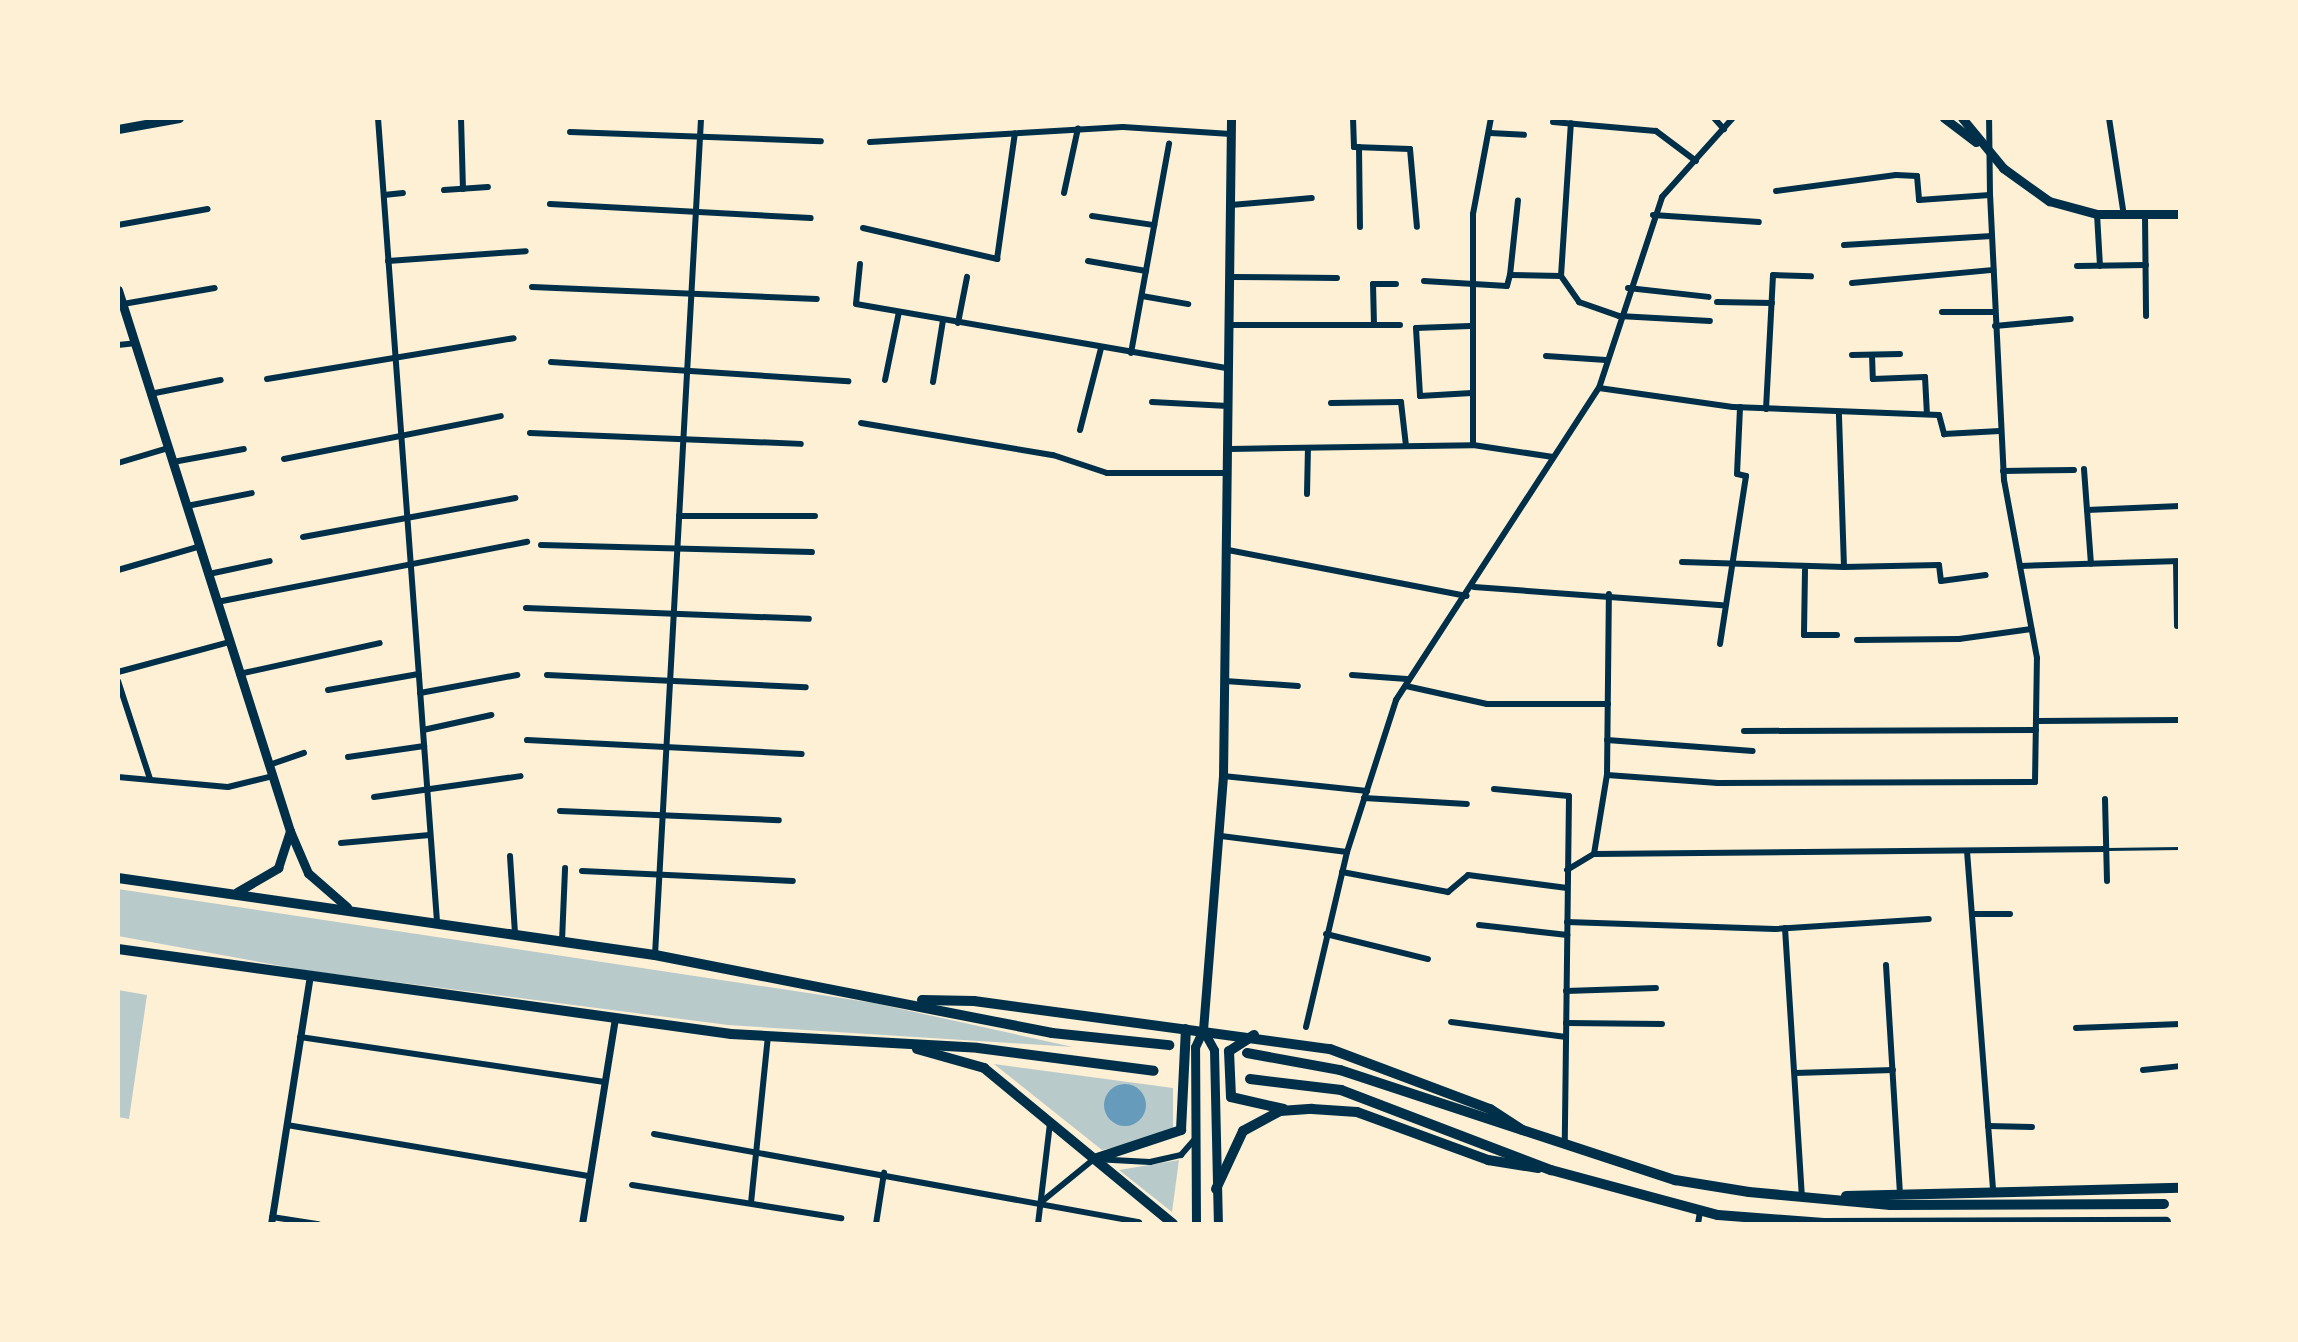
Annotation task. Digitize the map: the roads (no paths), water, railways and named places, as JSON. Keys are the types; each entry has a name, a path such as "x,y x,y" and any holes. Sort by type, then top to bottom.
{"highway":[{"path":"118,878 347,907 655,955 898,1000 1052,1033 1169,1045"},
{"path":"118,949 309,981 615,1019 768,1036 896,1043 1154,1071"},
{"path":"898,1000 974,1001 1185,1034 1203,1030 1256,1034 1330,1049 1490,1109 1534,1137"},
{"path":"1094,1159 1170,1139 1184,1123 1189,1090 1185,1034"},
{"path":"1256,1034 1229,1051 1229,1092 1239,1104 1357,1112 1488,1160 1551,1170"},
{"path":"896,1043 984,1068 1173,1224"},
{"path":"1247,1053 1340,1070 1534,1137 1675,1180 1822,1199 2164,1204"},
{"path":"1250,1079 1355,1094 1551,1170 1700,1211 1820,1223 2166,1222"},
{"path":"1216,1189 1243,1131 1294,1110"},
{"path":"1822,1199 1900,1192 2180,1188"}],"main road":[{"path":"118,129 179,118"},
{"path":"1196,1224 1195,1139 1189,1090 1195,1047 1203,1030 1221,836 1223,776 1233,325 1231,118"},
{"path":"1944,118 2049,201 2097,214 2180,214"},
{"path":"1962,118 1986,151"},
{"path":"118,290 290,831 308,873 347,907"},
{"path":"237,892 278,868 290,831"},
{"path":"1203,1030 1214,1050 1218,1224"}],"street":[{"path":"378,118 437,921"},
{"path":"461,118 463,189"},
{"path":"655,955 701,118"},
{"path":"1353,118 1354,147 1410,149 1417,227"},
{"path":"1473,445 1470,283 1473,214 1491,118"},
{"path":"1714,118 1724,129"},
{"path":"1306,1027 1347,852 1406,683 1474,587 1599,388 1653,215 1733,118"},
{"path":"1607,775 1734,783 2035,782 2037,721 2031,629 2003,471 2000,431 1986,151 1989,118"},
{"path":"2109,118 2124,216"},
{"path":"1553,122 1656,131 1696,161"},
{"path":"1571,123 1561,276 1579,302 1619,316 1710,321"},
{"path":"1064,193 1078,128"},
{"path":"870,142 1078,128 1231,134"},
{"path":"570,132 700,133 821,141"},
{"path":"863,228 997,259 1015,133"},
{"path":"1490,133 1524,135"},
{"path":"1131,353 1169,143"},
{"path":"1359,147 1360,227"},
{"path":"1776,191 1896,175 1917,176 1919,200 1990,195"},
{"path":"444,190 488,187"},
{"path":"384,195 403,193"},
{"path":"1231,205 1312,198"},
{"path":"1424,281 1507,286 1518,200"},
{"path":"550,204 811,218"},
{"path":"118,225 208,209"},
{"path":"2097,214 2100,266"},
{"path":"1653,215 1759,222"},
{"path":"2145,215 2146,316"},
{"path":"1092,216 1154,225"},
{"path":"1844,245 1992,236"},
{"path":"388,261 526,251"},
{"path":"1088,261 1146,271"},
{"path":"860,264 856,304 1232,369"},
{"path":"2077,266 2146,265"},
{"path":"1852,283 1993,270"},
{"path":"1510,275 1561,276"},
{"path":"1766,409 1773,275 1811,276"},
{"path":"958,323 967,277"},
{"path":"1232,277 1337,278"},
{"path":"1374,325 1373,284 1396,284"},
{"path":"532,287 692,290 817,299"},
{"path":"123,304 215,288"},
{"path":"1628,288 1709,297"},
{"path":"1142,296 1188,304"},
{"path":"1717,302 1772,303"},
{"path":"885,380 899,312"},
{"path":"1942,312 1995,312"},
{"path":"1995,326 2071,319"},
{"path":"933,382 943,320"},
{"path":"1233,325 1400,325"},
{"path":"1470,326 1416,328 1420,396 1472,393"},
{"path":"267,379 514,338"},
{"path":"118,345 136,343"},
{"path":"1080,430 1101,348"},
{"path":"1852,355 1900,354"},
{"path":"1872,355 1873,379 1925,377 1927,414"},
{"path":"1546,356 1606,360"},
{"path":"551,362 688,367 848,381"},
{"path":"150,394 221,380"},
{"path":"1599,388 1740,407 1839,414 1939,415 1944,434 2000,431"},
{"path":"1152,402 1231,406"},
{"path":"1331,403 1401,402 1406,446"},
{"path":"1720,644 1722,605 1746,476 1737,474 1740,407"},
{"path":"1839,414 1844,567"},
{"path":"284,459 501,416"},
{"path":"861,423 1053,455 1107,473 1230,473"},
{"path":"530,433 801,444"},
{"path":"1230,449 1473,445 1553,457"},
{"path":"118,463 168,448"},
{"path":"1307,494 1308,448"},
{"path":"173,462 244,449"},
{"path":"2084,469 2091,564"},
{"path":"2003,471 2074,470"},
{"path":"187,506 252,493"},
{"path":"303,537 407,514 515,498"},
{"path":"2087,510 2180,506"},
{"path":"679,516 815,516"},
{"path":"217,602 527,542"},
{"path":"541,545 812,552"},
{"path":"118,570 201,546"},
{"path":"1228,550 1467,596"},
{"path":"209,574 270,561"},
{"path":"1682,562 1805,570 1939,565 1941,581 1986,575"},
{"path":"2020,566 2178,562 2177,626"},
{"path":"1805,570 1804,635 1837,635"},
{"path":"1474,587 1609,594 1722,605"},
{"path":"1594,854 1607,775 1609,594"},
{"path":"526,608 809,619"},
{"path":"1857,640 1959,639 2031,629"},
{"path":"118,672 230,642"},
{"path":"239,674 380,643"},
{"path":"328,690 419,674"},
{"path":"420,693 517,675"},
{"path":"547,675 806,687"},
{"path":"1352,675 1406,683 1487,704 1608,704"},
{"path":"118,681 150,779"},
{"path":"1225,681 1298,686"},
{"path":"423,730 491,715"},
{"path":"2037,721 2180,720"},
{"path":"1744,731 2036,730"},
{"path":"527,740 802,754"},
{"path":"1607,740 1753,751"},
{"path":"348,757 424,746"},
{"path":"269,765 304,753"},
{"path":"118,777 228,787 273,776"},
{"path":"374,797 427,792 521,776"},
{"path":"1223,776 1467,804"},
{"path":"1494,789 1569,796 1565,1147"},
{"path":"2105,799 2107,881"},
{"path":"560,811 779,820"},
{"path":"341,843 430,835"},
{"path":"1221,836 1347,852"},
{"path":"1567,870 1594,854 2106,849"},
{"path":"1967,851 1975,914 1993,1190"},
{"path":"510,856 515,933"},
{"path":"562,941 565,868"},
{"path":"582,871 793,881"},
{"path":"1342,872 1448,892 1468,875 1567,888"},
{"path":"1975,914 2010,914"},
{"path":"1567,922 1785,928 1929,919"},
{"path":"1479,925 1567,935"},
{"path":"1785,928 1802,1197"},
{"path":"1326,934 1428,959"},
{"path":"1886,965 1900,1192"},
{"path":"309,981 272,1220 318,1224"},
{"path":"1566,991 1656,988"},
{"path":"582,1224 615,1019"},
{"path":"1451,1022 1566,1037"},
{"path":"1566,1023 1662,1024"},
{"path":"2076,1028 2180,1024"},
{"path":"751,1203 768,1036"},
{"path":"300,1037 605,1082"},
{"path":"2143,1070 2180,1066"},
{"path":"1795,1073 1893,1070"},
{"path":"1038,1224 1050,1123"},
{"path":"287,1125 590,1176"},
{"path":"1988,1126 2032,1127"},
{"path":"654,1134 884,1173 1139,1222"},
{"path":"1040,1203 1094,1159 1150,1162 1181,1155 1195,1139"},
{"path":"876,1224 884,1173"},
{"path":"632,1185 841,1218"},
{"path":"1698,1224 1700,1211"}],"lane":[{"path":"2106,849 2180,848"}],"water":[{"path":"1125,1084 1140,1090 1146,1105 1140,1120 1125,1126 1110,1120 1104,1105 1110,1090"}]}
